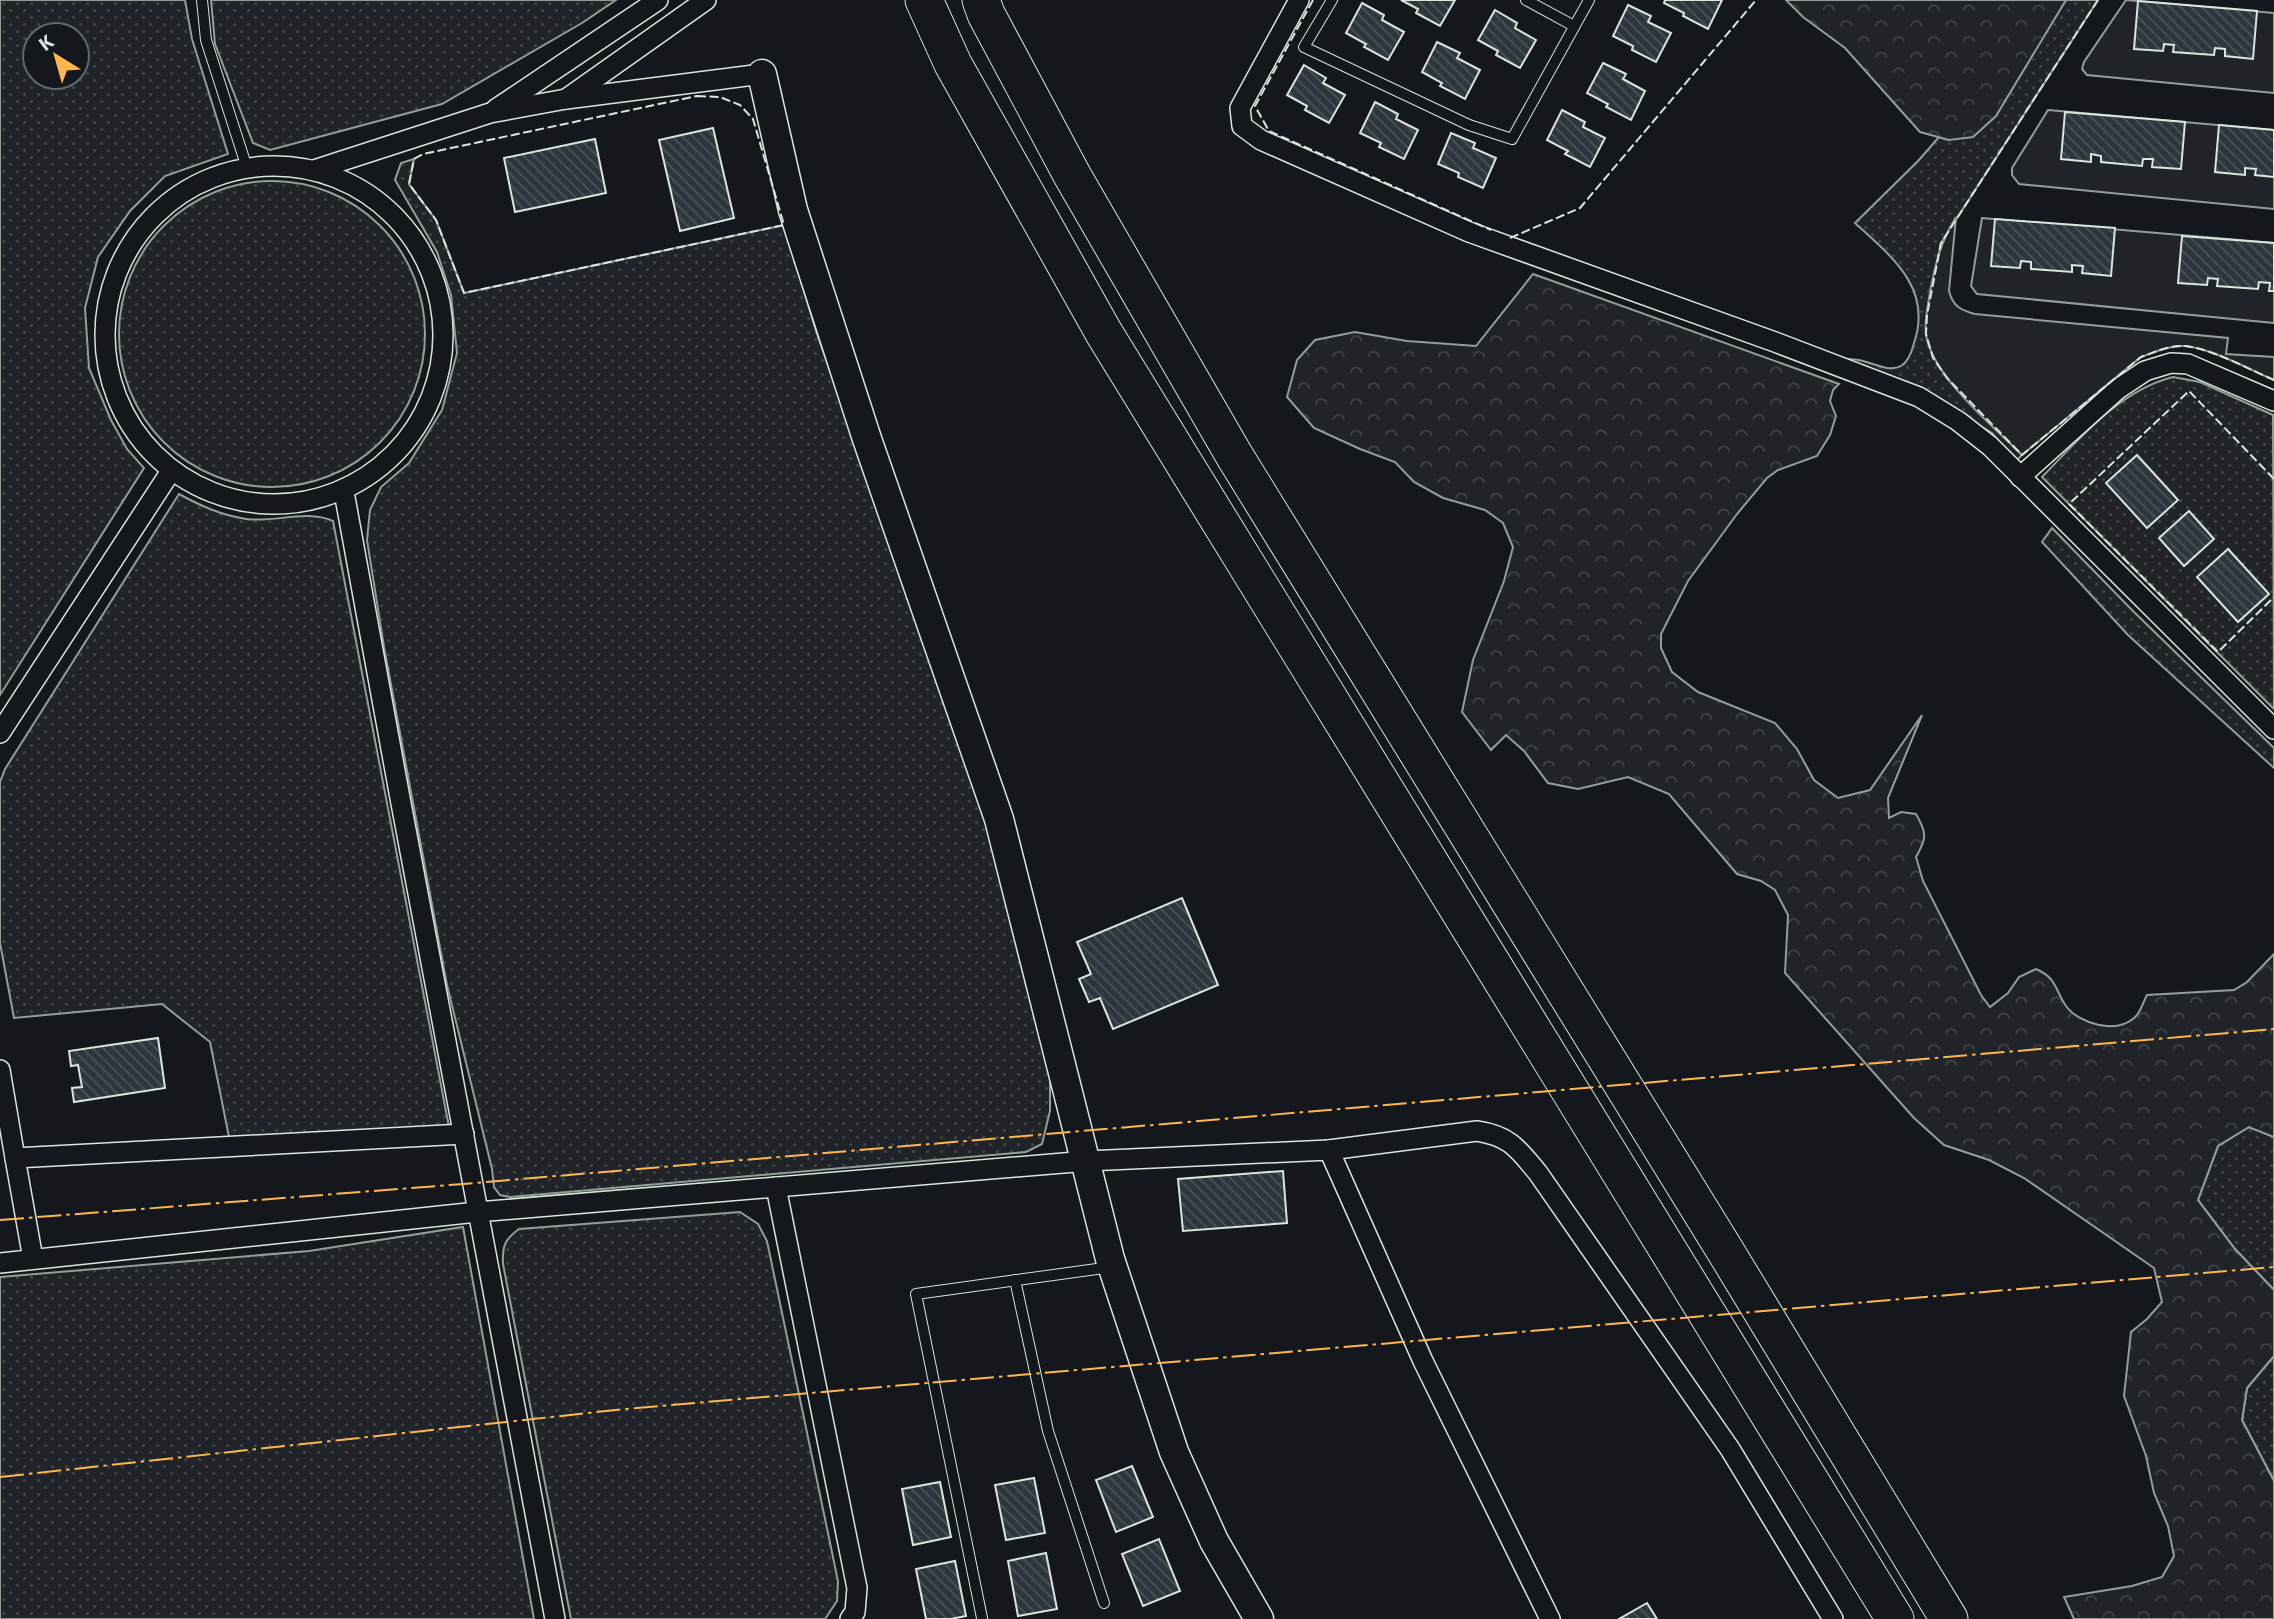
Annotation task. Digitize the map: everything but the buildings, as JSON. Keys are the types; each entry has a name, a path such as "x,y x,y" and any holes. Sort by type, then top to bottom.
{"highway":[{"path":"924,0 953,64 1112,345 1895,1619"},
{"path":"981,0 1072,175 1234,455 1949,1619"}],"street":[{"path":"490,113 658,0"},
{"path":"566,99 705,0"},
{"path":"1299,0 1240,108 1242,127 1261,140 1469,232 1919,397 1958,421 1990,446 2274,729"},
{"path":"314,170 490,113 566,99 762,74 797,222 867,439 999,819 1113,1267 1174,1452 1249,1613"},
{"path":"281,166 314,170 363,191 403,225 431,270 443,322 439,375 418,424 384,464 344,492 281,505 223,498 171,471 136,436 113,392 104,344 109,295 128,249 159,211 200,183 247,168 281,166"},
{"path":"2020,477 2118,389 2145,371 2171,363 2188,364 2274,401"},
{"path":"0,733 171,471"},
{"path":"344,492 441,1025 555,1619"},
{"path":"0,1070 9,1148 33,1259"},
{"path":"0,1263 477,1212 776,1186 1087,1161 1329,1150 1477,1131 1497,1134 1513,1143 1546,1185 1730,1449 1833,1619"},
{"path":"9,1148 464,1134"},
{"path":"1329,1150 1423,1360 1550,1619"},
{"path":"776,1186 857,1588 855,1612 850,1619"}],"lane":[{"path":"202,0 206,40 247,168"},
{"path":"1332,0 1304,47 1469,125 1512,139 1588,0"},
{"path":"1526,0 1574,26"},
{"path":"982,1618 916,1294 1113,1267"},
{"path":"1016,1280 1048,1431 1104,1603"}],"green space":[{"path":"0,0 185,0 192,39 228,154 165,176 130,211 98,257 85,308 89,368 111,420 127,449 144,468 0,695"},
{"path":"211,0 616,0 582,23 442,104 270,150 253,143 215,44"},
{"path":"1786,0 2066,0 1996,116 1973,137 1949,140 1920,132 1845,48 1803,17"},
{"path":"2066,0 2098,0 1941,243 1927,315 1926,334 1947,378 2022,455 2016,461 1992,433 1940,402 1838,358 1891,368 1901,366 1908,359 1918,323 1918,306 1913,290 1894,261 1855,223 1939,137 1949,140 2051,23"},
{"path":"2126,0 2274,13 2274,93 2087,75 2082,69 2084,62"},
{"path":"2048,110 2274,130 2274,209 2019,184 2012,175 2012,168"},
{"path":"414,159 409,184 436,220 464,293 784,225 816,331 987,817 1050,1060 1050,1111 1042,1144 1026,1152 510,1197 500,1195 494,1187 492,1169 447,985 384,647 367,540 370,510 381,487 409,463 442,410 457,353 451,295 437,252 395,180 401,163"},
{"path":"257,181 287,181 316,187 344,199 369,216 390,237 414,275 425,319 425,349 414,393 399,419 380,442 357,461 331,476 287,487 257,487 228,481 200,469 175,452 154,431 137,406 125,378 119,349 119,319 125,290 137,262 154,237 175,216 200,199 228,187"},
{"path":"1956,217 1949,291 1955,304 1962,309 1975,314 2228,338 2226,354 2274,357 2274,380 2219,355 2196,348 2179,346 2163,349 2141,357 2022,455 1952,384 1931,351 1926,335 1926,314 1937,262 1942,244"},
{"path":"1982,218 2274,243 2274,323 1977,294 1971,286"},
{"path":"1533,274 1839,384 1833,390 1830,401 1836,416 1830,435 1817,456 1778,470 1767,478 1737,514 1688,581 1661,634 1661,648 1672,672 1698,692 1775,723 1797,749 1814,780 1838,798 1870,790 1922,715 1888,798 1889,818 1901,812 1916,814 1920,821 1924,835 1916,857 1923,881 1981,995 1990,1007 2008,993 2019,977 2036,969 2052,980 2066,1006 2080,1018 2098,1025 2118,1025 2136,1016 2147,995 2234,990 2247,982 2274,954 2274,1137 2249,1127 2218,1146 2198,1200 2235,1249 2274,1290 2274,1356 2247,1388 2242,1420 2274,1481 2274,1619 2074,1619 2064,1597 2132,1586 2162,1577 2174,1556 2168,1526 2154,1493 2146,1456 2124,1396 2131,1332 2162,1302 2154,1268 2024,1178 1989,1160 1944,1145 1914,1118 1785,973 1788,915 1775,890 1761,881 1737,874 1669,794 1628,777 1578,789 1548,783 1524,751 1506,735 1491,750 1462,712 1473,660 1504,581 1513,547 1503,523 1485,510 1443,498 1414,482 1395,462 1314,428 1287,397 1297,360 1315,340 1355,332 1407,341 1476,346"},
{"path":"2173,377 2200,382 2273,415 2274,709 2042,477 2118,404 2154,383"},
{"path":"179,494 211,510 246,519 312,516 333,521 449,1127 229,1137 210,1042 162,1004 14,1018 0,943 0,782 5,769"},
{"path":"2052,528 2274,748 2274,768 2128,635 2042,542"},
{"path":"2249,1127 2274,1137 2274,1290 2235,1249 2198,1200 2218,1146"},
{"path":"740,1212 758,1224 767,1241 838,1581 837,1601 825,1619 571,1619 503,1264 505,1244 519,1229"},
{"path":"463,1227 534,1619 0,1619 0,1277 309,1251"},
{"path":"2274,1356 2274,1481 2242,1420 2247,1388"}],"fence":[{"path":"1313,0 1255,106 1269,131 1491,230"},
{"path":"1510,238 1580,208 1756,0"},
{"path":"2098,0 1941,243 1927,315 1926,334 1933,358 1947,378 2022,455 2141,357 2163,349 2179,346 2196,348 2219,355 2274,380"},
{"path":"697,96 720,97 740,105 753,119 784,225 464,293 436,220 409,184 414,159 423,154 697,96"},
{"path":"2274,479 2189,391 2069,504 2218,652 2274,597"}],"power":[{"path":"0,1220 463,1184 2274,1029"},
{"path":"0,1477 625,1409 2274,1267"}]}
